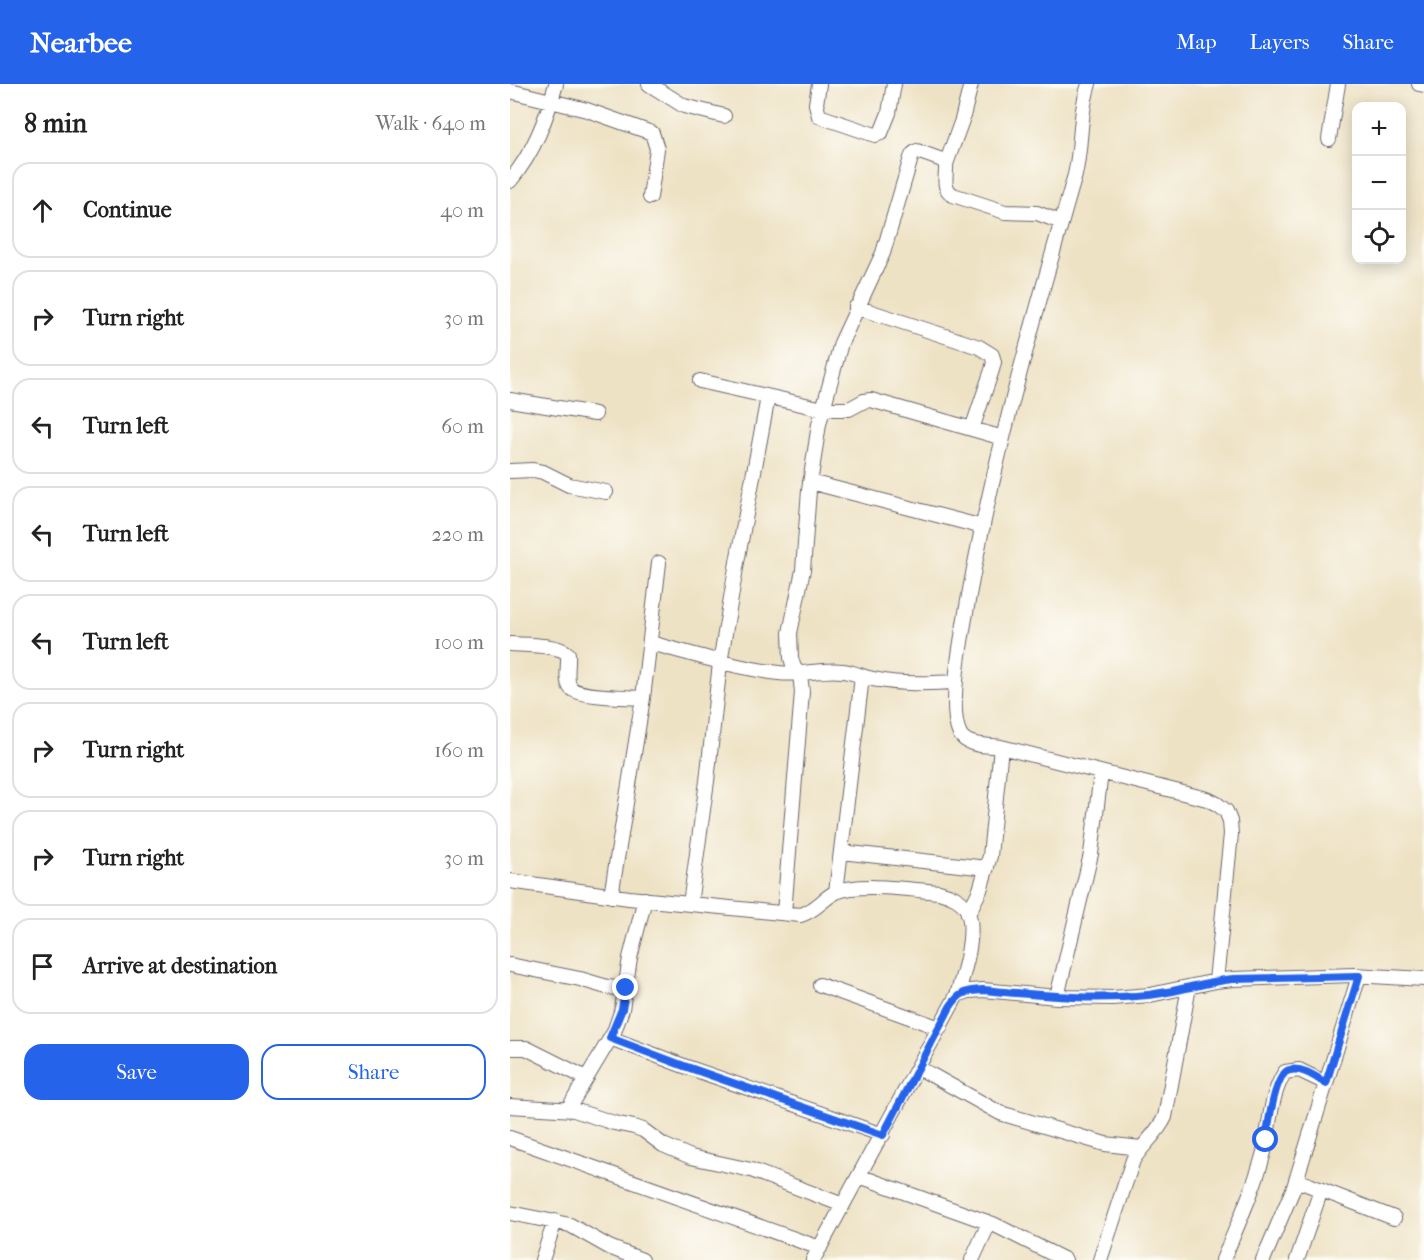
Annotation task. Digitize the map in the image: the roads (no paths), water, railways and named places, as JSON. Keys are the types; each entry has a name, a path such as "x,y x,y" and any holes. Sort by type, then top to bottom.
{"street":[{"path":"510,181 533,150 552,101 556,84"},
{"path":"649,84 684,106 724,116"},
{"path":"819,84 816,104 819,116 875,135 881,133 885,126 894,84"},
{"path":"971,84 962,120 946,164 945,186 948,191 953,195 1005,212 1037,213 1061,222"},
{"path":"1089,84 1085,96 1077,164 1030,331 983,527 965,615 956,682 957,724 965,740 975,744 1002,747 1207,800 1226,811 1230,821 1230,847 1216,981"},
{"path":"1329,139 1338,84"},
{"path":"1419,84 1424,85"},
{"path":"510,91 606,116 652,134 657,149 650,197"},
{"path":"784,913 802,692 800,674 794,668 790,658 790,633 803,570 810,482 823,409 841,343 883,253 913,154 917,152 931,155 946,164"},
{"path":"856,307 979,347 992,355 994,362 992,370 972,429"},
{"path":"700,381 823,409 849,409 871,400 1003,438"},
{"path":"690,904 720,663 768,397"},
{"path":"510,400 595,414"},
{"path":"510,471 543,472 569,485 606,492"},
{"path":"810,482 983,527"},
{"path":"611,896 643,698 659,563"},
{"path":"650,643 753,670 800,674 834,670 891,682 956,682"},
{"path":"510,644 565,650 568,654 569,687 573,691 643,698"},
{"path":"836,892 862,676"},
{"path":"968,914 980,890 987,868 1002,747"},
{"path":"1057,997 1090,854 1101,773"},
{"path":"841,852 987,868"},
{"path":"510,881 611,896 801,915 813,911 836,892 851,888 939,892 952,896 960,902 968,914 970,923 968,956 957,995 883,1135 816,1254 510,1138"},
{"path":"568,1109 610,1038 622,1009 632,952 645,899"},
{"path":"510,965 608,987 626,988"},
{"path":"957,995 983,990 1057,997 1112,998 1150,995 1216,981 1286,976 1424,979"},
{"path":"1263,1260 1296,1180 1359,976"},
{"path":"820,985 940,1028"},
{"path":"1100,1260 1133,1160 1140,1148 1155,1135 1165,1117 1189,987"},
{"path":"610,1038 883,1135"},
{"path":"510,1048 526,1048 586,1078"},
{"path":"919,1068 985,1106 1008,1116 1105,1144 1140,1148"},
{"path":"1223,1260 1263,1152 1269,1117 1281,1078 1285,1072 1292,1069 1326,1083"},
{"path":"510,1106 568,1109 634,1127 692,1157 751,1170 843,1205"},
{"path":"859,1176 989,1223 1065,1260"},
{"path":"1296,1180 1394,1218"},
{"path":"1298,1260 1321,1190"},
{"path":"510,1213 570,1225 609,1246 642,1260"},
{"path":"542,1260 555,1221"},
{"path":"972,1260 989,1223"}]}
